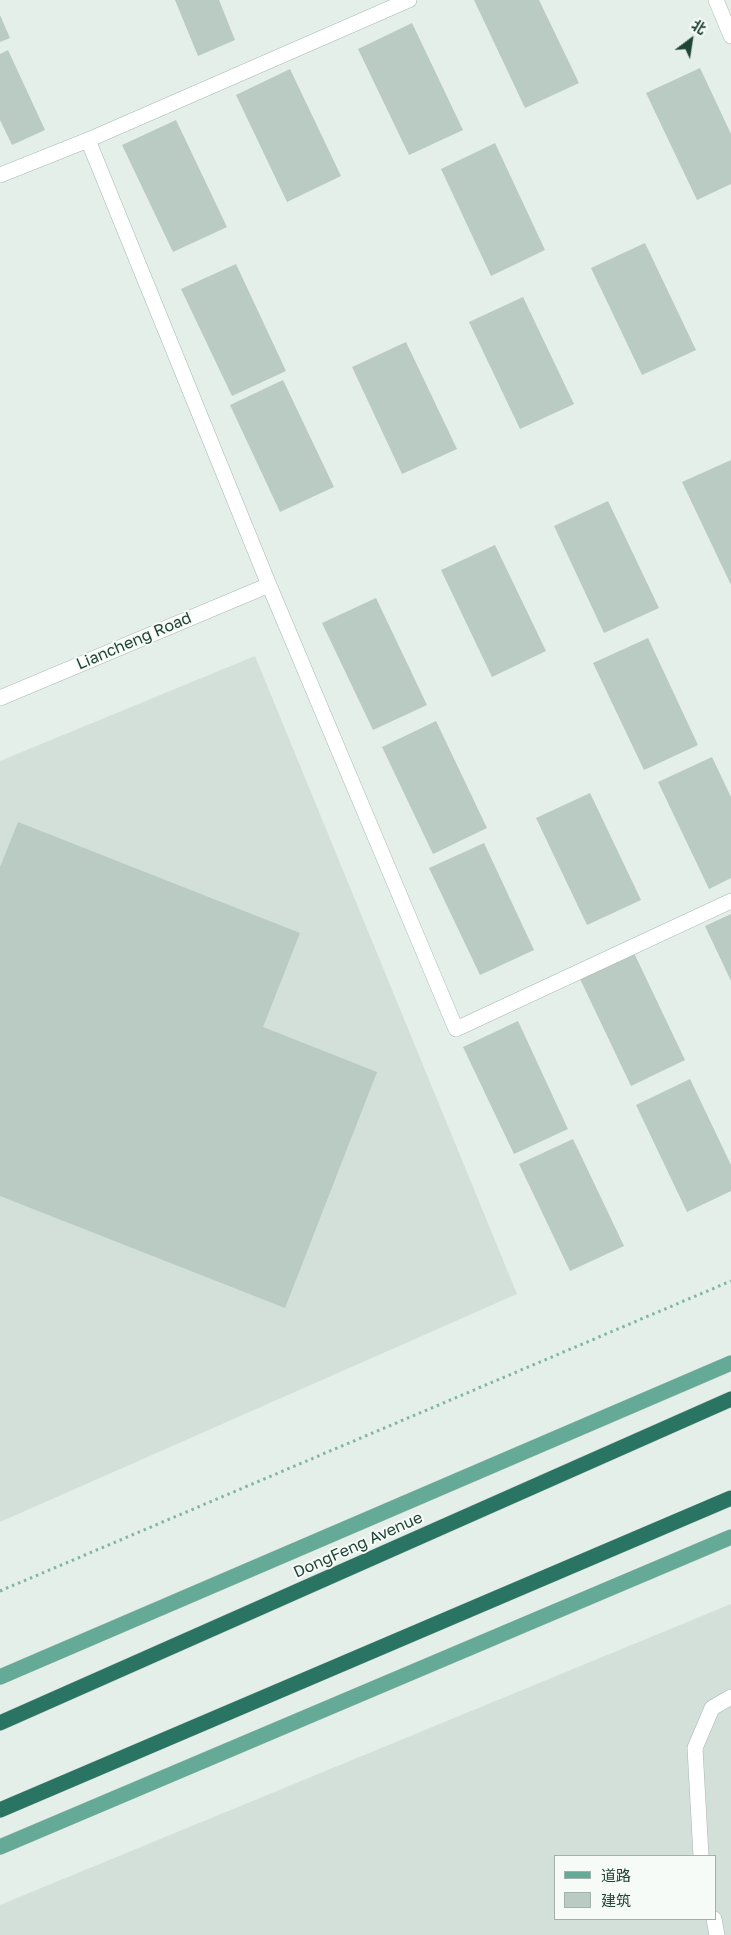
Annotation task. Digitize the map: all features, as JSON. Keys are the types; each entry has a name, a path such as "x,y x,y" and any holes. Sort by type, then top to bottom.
{"highway":[{"name":"DongFeng Avenue","path":"0,1723 731,1399"},
{"path":"0,1810 731,1498"}],"main road":[{"path":"0,1677 731,1363"},
{"path":"0,1847 731,1537"}],"street":[{"path":"0,175 88,140 409,0"},
{"path":"716,0 731,36"},
{"path":"88,140 269,585 456,1029 731,901"},
{"name":"Liancheng Road","path":"0,698 269,585"},
{"path":"702,1855 695,1748 712,1708 731,1697"},
{"path":"714,1920 717,1935"}],"path":[{"path":"0,1591 731,1281"}],"shaded area":[{"path":"255,656 517,1294 0,1522 0,761"},
{"path":"731,1604 731,1935 0,1935 0,1905"}],"building":[{"path":"175,0 219,0 235,40 198,56"},
{"path":"474,0 539,0 579,83 525,108"},
{"path":"0,15 10,38 0,42"},
{"path":"412,23 463,130 409,155 358,49"},
{"path":"8,50 45,130 12,145 0,120 0,54"},
{"path":"700,68 731,134 731,184 697,200 646,93"},
{"path":"290,69 341,176 287,202 236,95"},
{"path":"176,120 227,227 173,252 122,145"},
{"path":"495,143 545,250 491,276 441,169"},
{"path":"645,243 696,350 642,375 591,268"},
{"path":"236,264 286,371 232,396 181,289"},
{"path":"523,297 574,404 520,429 469,322"},
{"path":"406,342 457,449 402,474 352,367"},
{"path":"283,380 334,487 280,512 230,405"},
{"path":"731,460 731,585 682,482"},
{"path":"608,501 659,608 604,633 554,526"},
{"path":"495,545 546,651 492,677 441,570"},
{"path":"376,598 427,705 373,730 322,623"},
{"path":"648,638 698,745 644,770 593,663"},
{"path":"436,721 487,828 433,854 382,747"},
{"path":"712,757 731,797 731,878 709,889 658,782"},
{"path":"590,793 641,900 587,925 536,818"},
{"path":"18,822 300,933 263,1027 377,1072 285,1308 0,1196 0,867"},
{"path":"484,843 534,950 480,975 429,868"},
{"path":"731,914 731,981 705,926"},
{"path":"634,953 685,1060 631,1086 580,979"},
{"path":"518,1021 568,1129 514,1154 463,1047"},
{"path":"690,1079 731,1165 731,1191 687,1212 636,1105"},
{"path":"573,1139 624,1246 570,1271 519,1164"}]}
